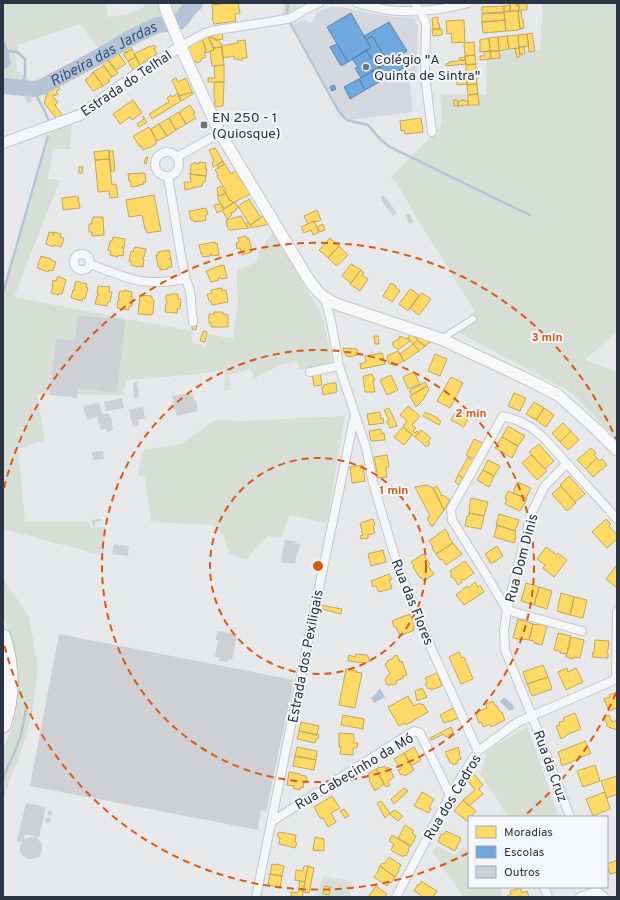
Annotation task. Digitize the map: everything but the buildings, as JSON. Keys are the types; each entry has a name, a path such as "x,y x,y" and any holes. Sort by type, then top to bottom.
{"highway":[{"path":"3,637 10,668 10,687 8,706 3,725"}],"main road":[{"path":"165,8 205,103 220,133 307,278 325,299 441,339 533,382 558,395 617,450"}],"street":[{"path":"179,41 210,31 287,20 312,5 319,3"},
{"path":"357,3 389,10 417,7 429,10 448,8 468,3"},
{"path":"417,7 425,21 426,26 425,75 432,132"},
{"name":"Estrada do Telhal","path":"3,143 80,115 133,77 179,41"},
{"path":"177,157 220,133"},
{"path":"163,152 171,152 177,157 179,161 178,169 172,175 168,176 160,174 155,168 154,164 157,156 163,152"},
{"path":"168,176 186,279 190,291 193,322"},
{"path":"90,264 125,277 139,280 169,282 186,279"},
{"path":"325,299 331,321 339,366 355,414"},
{"path":"441,339 473,319"},
{"path":"310,372 339,366"},
{"name":"Rua das Flores","path":"355,414 366,447 373,483 398,567 432,650 478,751"},
{"name":"Estrada dos Pexiligais","path":"256,897 355,414"},
{"path":"507,610 452,520 451,509 503,416 519,421 532,428 544,438 617,519"},
{"name":"Rua Dom Dinis","path":"567,463 544,487 531,514 507,610 582,631"},
{"name":"Rua da Cruz","path":"507,610 504,630 505,650 532,716 570,816"},
{"path":"616,680 617,612"},
{"name":"Rua dos Cedros","path":"396,897 450,795 478,751 518,722 616,680"},
{"name":"Rua Cabecinho da Mó","path":"271,822 414,731 420,733 450,795"},
{"path":"580,897 597,892 604,897"}],"shaded area":[{"path":"3,3 106,3 108,17 129,14 144,7 143,3 158,3 169,29 158,29 140,37 42,90 20,91 3,89","holes":["80,24 99,49 34,83 17,71 16,60 18,45"]},
{"path":"169,3 205,3 180,30"},
{"path":"284,3 302,3 296,10 282,14"},
{"path":"543,3 617,3 617,331 585,360 617,372 617,440 572,393 456,331 474,310 419,222 397,183 391,177 442,125 440,94 486,95 487,50 540,51"},
{"name":"Colégio \"A Quinta de Sintra\"","path":"331,7 341,7 374,14 414,18 418,20 415,22 418,26 417,72 409,77 413,112 350,120 340,112 293,25 302,20 309,23 315,19 316,13"},
{"path":"72,123 70,149 53,149 48,179 60,180 14,297 194,331 191,342 206,347 208,334 233,339 238,303 237,270 257,262 258,253 273,232 322,315 332,362 299,370 298,361 281,365 254,378 250,369 229,375 232,390 224,390 225,370 127,380 123,395 37,394 45,440 18,449 25,522 88,522 91,528 105,527 104,554 94,553 3,529 3,293 52,128"},
{"path":"345,416 327,523 290,515 281,537 267,536 246,560 229,553 224,536 213,525 151,522 145,477 137,475 144,450 182,444 214,420 245,421"},
{"path":"3,579 29,616 37,663 37,673 33,709 23,746 3,799 3,749 16,713 18,679 12,640 3,615"},
{"path":"527,726 559,816 507,816 480,774 487,751"},
{"path":"437,846 455,855 463,847 468,852 468,888 500,888 502,897 464,897 432,852"},
{"path":"324,876 352,882 350,897 315,897"}],"water":[{"path":"3,42 5,42 11,63 3,70"},
{"path":"379,689 385,697 374,703 371,698"},
{"path":"504,697 514,706 514,710 510,711 500,702"}],"waterway":[{"name":"Ribeira das Jardas","path":"3,86 33,89 42,87 136,35 158,25 177,23 195,3"},
{"path":"287,15 288,3"},
{"path":"289,21 339,112 347,120 368,125 380,139 390,147 530,215"},
{"path":"3,50 17,52 25,59 25,76 21,88"},
{"path":"33,89 49,122"},
{"path":"3,293 48,136"},
{"path":"3,778 21,735 26,709"}],"place":[{"name":"Colégio \"A Quinta de Sintra\"","path":"366,67"},
{"name":"EN 250 - 1 (Quiosque)","path":"204,125"}]}
